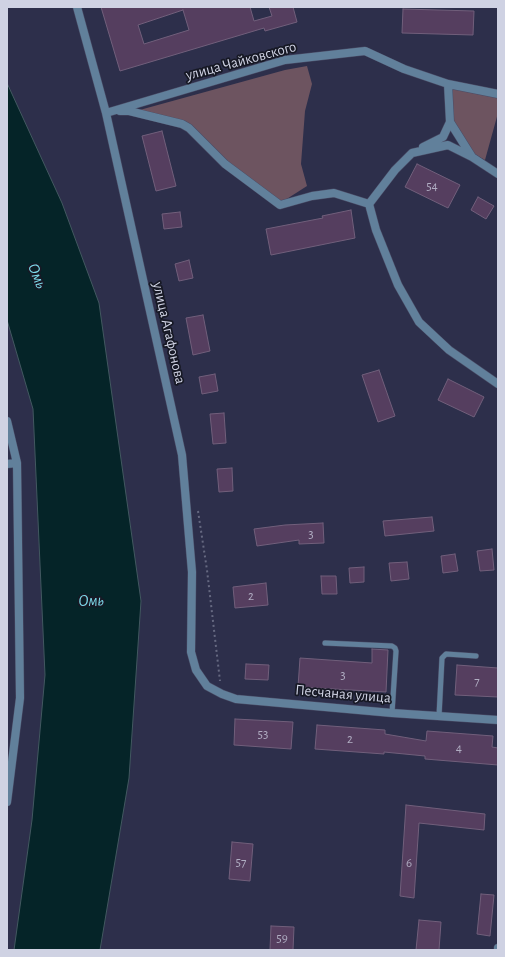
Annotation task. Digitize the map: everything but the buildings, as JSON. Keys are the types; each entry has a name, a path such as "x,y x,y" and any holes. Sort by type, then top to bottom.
{"street":[{"name":"улица Агафонова","path":"78,7 109,112 182,455 192,572 191,652 196,670"},
{"name":"улица Чайковского","path":"109,112 285,60 365,51 404,69 448,84 498,94"},
{"path":"369,204 395,170 412,153 443,137 450,122 448,84"},
{"path":"109,112 129,111 182,124 189,128 225,164 280,205 312,196 334,193 369,204"},
{"path":"450,122 472,158"},
{"path":"412,153 448,145 498,174"},
{"path":"369,204 376,230 398,285 419,322 449,350 498,384"},
{"path":"7,421 17,463 20,698 7,802"},
{"path":"7,464 17,463"},
{"name":"Песчаная улица","path":"196,670 207,686 236,699 392,713 498,720"}],"lane":[{"path":"324,642 392,646 394,648 396,651 392,713"},
{"path":"439,716 442,658 446,654 476,656"}],"shaded area":[{"path":"307,66 312,84 305,111 301,164 307,186 282,202 223,158 188,124 136,111 285,70"},
{"path":"449,86 498,97 498,113 485,160 474,154 452,122"}],"water":[{"name":"Омь","path":"7,83 62,203 99,303 141,601 129,778 100,950 14,950 32,820 45,675 33,409 7,320"}]}
